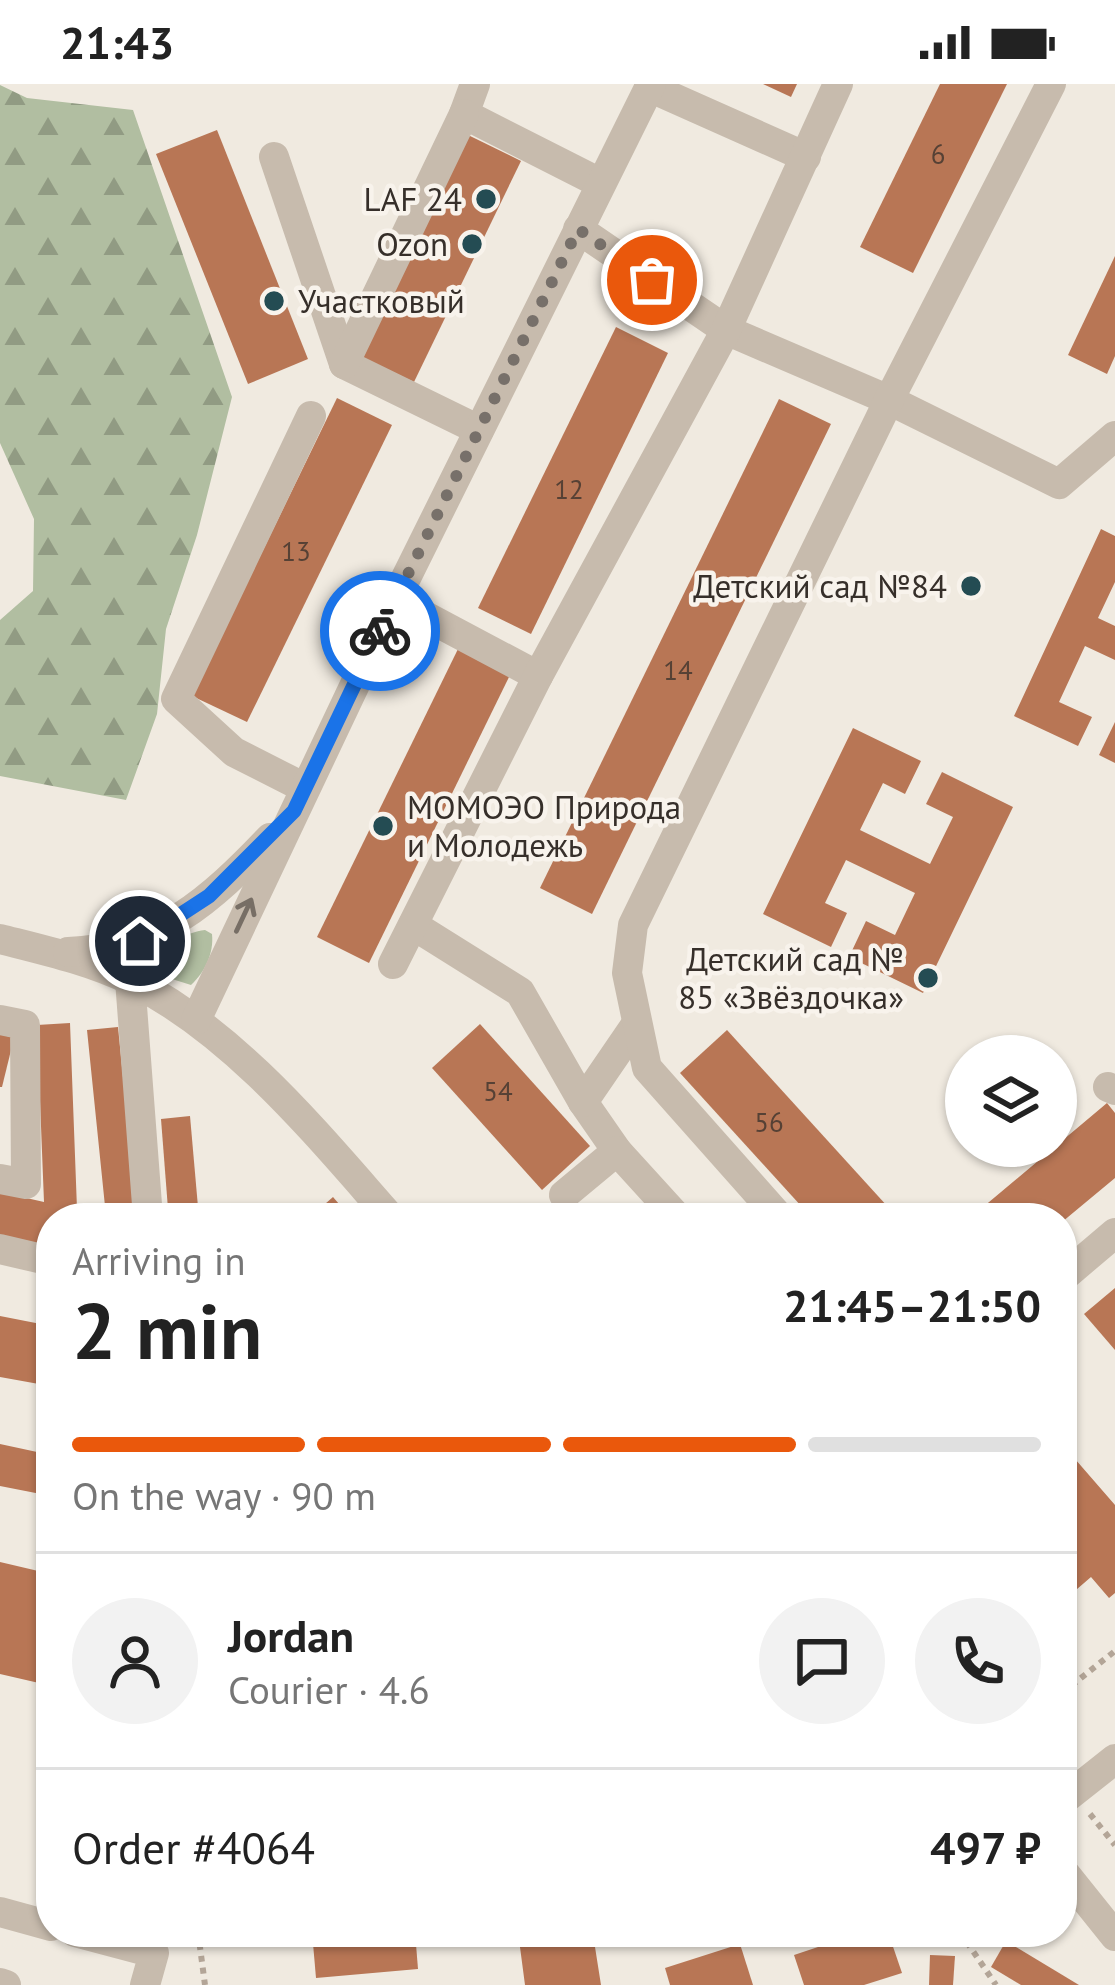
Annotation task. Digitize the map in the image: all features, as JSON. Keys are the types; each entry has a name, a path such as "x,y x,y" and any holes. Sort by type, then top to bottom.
{"street":[{"path":"344,364 476,84"},
{"path":"393,964 538,676 726,330 838,84"},
{"path":"767,1203 647,1068 627,973 633,925 889,400 1051,84"},
{"path":"196,1020 395,600 650,86 806,157"},
{"path":"464,114 600,183"},
{"path":"274,157 344,364 479,430"},
{"path":"578,229 726,330 889,400 1059,484 1115,436"},
{"path":"300,800 233,752 176,699 311,416"},
{"path":"395,600 538,676"},
{"path":"52,953 123,946 153,936 242,867 300,800"},
{"path":"413,926 520,992 617,1151 664,1203"},
{"path":"0,939 130,980 196,1020 297,1113 378,1203"},
{"path":"130,980 147,1203"},
{"path":"0,1020 25,1024 26,1184 0,1179"},
{"path":"584,1102 635,1026"},
{"path":"563,1195 617,1151"},
{"path":"1077,1265 1115,1233"},
{"path":"0,1249 36,1257"},
{"path":"1077,1790 1115,1759"},
{"path":"1077,1889 1115,1936"},
{"path":"0,1912 36,1921"},
{"path":"131,1947 154,1953 145,1985"}],"path":[{"path":"1077,1681 1115,1651"},
{"path":"200,1947 205,1985"},
{"path":"970,1947 997,1985"}],"green space":[{"path":"0,85 27,98 133,110 232,397 197,535 166,629 157,714 126,800 0,776 0,620 33,591 34,519 0,443"},
{"path":"205,930 212,934 212,948 200,974 191,985 172,979 161,959 165,952 180,939"}],"building":[{"path":"763,84 797,84 791,97"},
{"path":"940,84 1007,84 913,273 860,247"},
{"path":"217,130 308,359 248,384 156,154"},
{"path":"466,134 521,161 414,382 358,356"},
{"path":"1115,256 1115,356 1107,374 1068,355"},
{"path":"616,327 668,353 531,634 478,608"},
{"path":"337,398 392,425 247,722 192,696"},
{"path":"779,399 831,424 592,914 540,888"},
{"path":"1101,529 1115,536 1115,582 1098,618 1115,626 1115,660 1085,646 1059,702 1092,717 1078,746 1014,716"},
{"path":"458,649 510,675 369,963 317,937"},
{"path":"1115,722 1115,763 1099,755"},
{"path":"853,728 921,761 905,794 883,783 860,830 930,864 953,817 926,804 942,772 1013,807 923,993 849,957 866,921 895,935 915,893 846,860 825,903 847,913 831,947 763,914"},
{"path":"70,1023 77,1203 36,1203 36,1243 0,1235 0,1192 44,1202 37,1025"},
{"path":"480,1024 590,1146 542,1190 432,1068"},
{"path":"118,1027 136,1203 105,1203 87,1030"},
{"path":"727,1030 884,1203 798,1203 680,1073"},
{"path":"0,1034 14,1038 2,1087 0,1087"},
{"path":"1107,1103 1115,1113 1115,1178 1077,1210 1077,1203 988,1203 1031,1167 1077,1167 1077,1128"},
{"path":"190,1116 198,1203 168,1203 161,1119"},
{"path":"1115,1288 1115,1350 1084,1314"},
{"path":"0,1316 36,1323 36,1383 0,1377"},
{"path":"0,1444 36,1452 36,1493 0,1486"},
{"path":"1077,1461 1115,1505 1115,1593 1109,1598 1091,1577 1077,1589"},
{"path":"0,1562 36,1570 36,1682 0,1674"},
{"path":"313,1947 416,1947 418,1969 316,1978"},
{"path":"520,1947 595,1947 601,1985 525,1985"},
{"path":"741,1947 753,1985 670,1985 665,1968"},
{"path":"818,1947 893,1947 902,1973 864,1985 804,1985 794,1955"},
{"path":"1003,1947 1016,1947 1079,1985 1021,1985 991,1967"},
{"path":"930,1955 955,1956 953,1985 929,1985"}],"way so far":[{"path":"380,631 578,229 652,280"}],"place":[{"name":"LAF 24","path":"486,199"},
{"name":"Ozon","path":"472,244"},
{"name":"Участковый","path":"274,301"},
{"name":"Детский сад №84","path":"971,586"},
{"name":"МОМОЭО Природа и Молодежь","path":"383,826"},
{"name":"Детский сад № 85 «Звёздочка»","path":"928,978"}],"route":[{"path":"140,941 209,896 294,811 380,631"}]}
